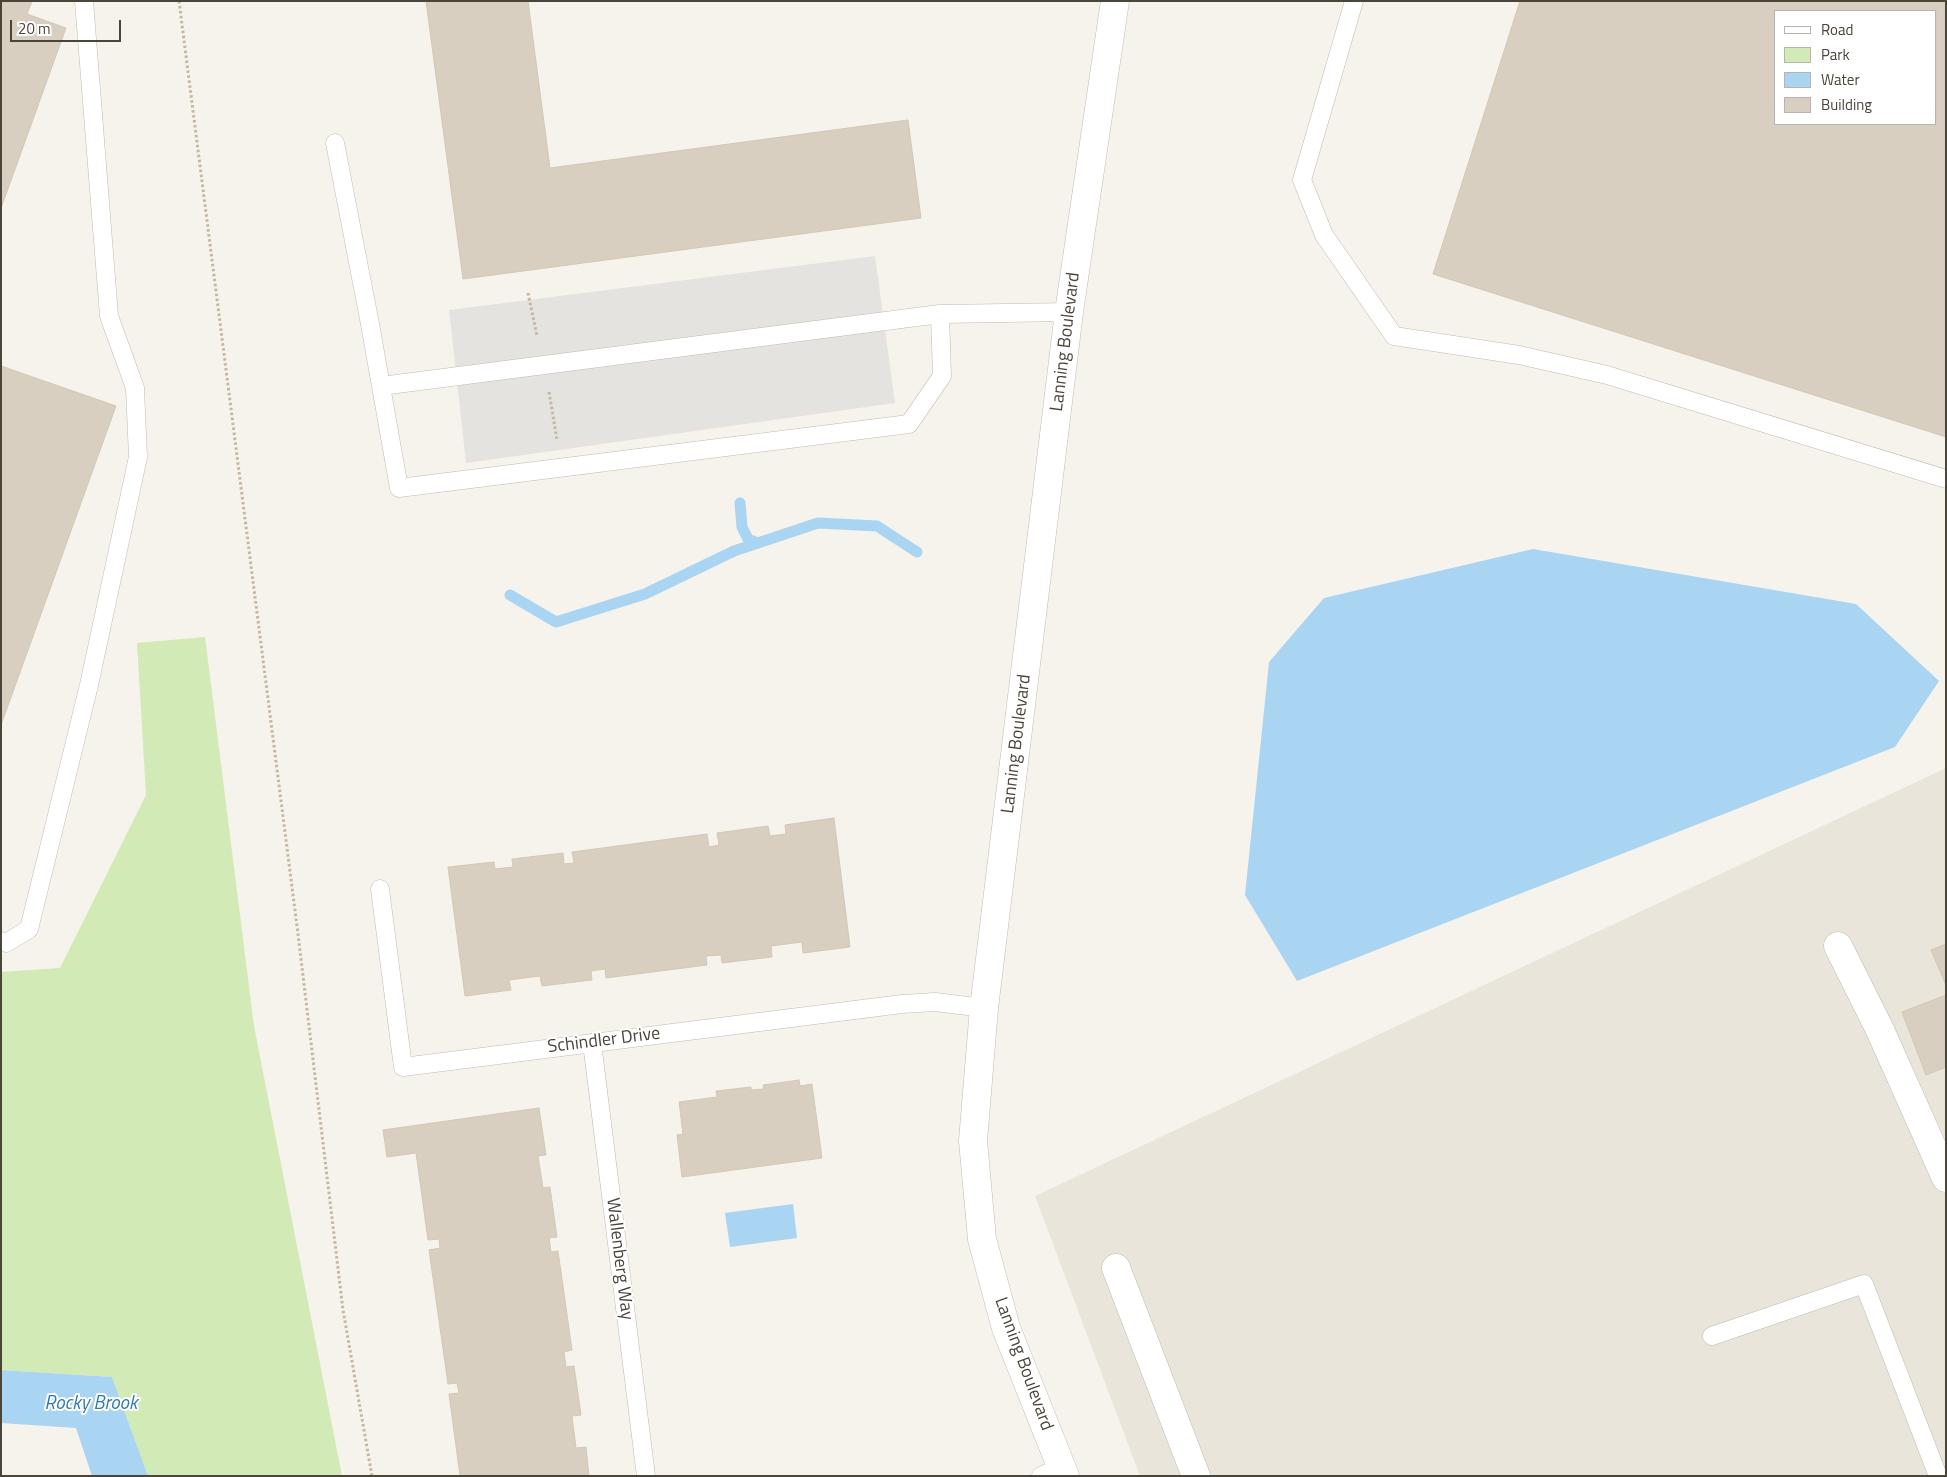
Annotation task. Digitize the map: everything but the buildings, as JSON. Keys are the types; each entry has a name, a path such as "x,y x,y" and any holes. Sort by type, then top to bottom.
{"street":[{"name":"Lanning Boulevard","path":"1056,1473 1006,1328 982,1239 973,1142 984,1008 1069,312 1115,1"},
{"path":"1838,946 1880,1030 1946,1178"},
{"path":"1116,1268 1196,1476"}],"lane":[{"path":"1,941 6,942 29,929 89,685 138,458 135,388 109,316 84,1"},
{"path":"1354,1 1302,180 1324,235 1394,336 1519,354 1607,375 1946,478"},
{"path":"335,143 399,488 909,424 942,376 940,314"},
{"path":"381,386 940,314 1069,312"},
{"name":"Schindler Drive","path":"380,889 402,1066 902,1004 935,1002 984,1008"},
{"name":"Wallenberg Way","path":"592,1043 646,1476"},
{"path":"1712,1336 1864,1284 1938,1476"}],"path":[{"path":"179,1 298,934 343,1310 372,1476"}],"shaded area":[{"path":"875,256 895,403 466,463 449,310"},
{"path":"1946,768 1946,1476 1140,1476 1035,1196"}],"green space":[{"path":"205,637 254,1026 342,1476 148,1476 112,1377 1,1370 1,972 60,968 146,795 137,643"}],"water":[{"path":"1533,549 1856,604 1939,681 1895,747 1297,981 1245,895 1269,662 1324,598"},
{"path":"793,1204 797,1238 730,1247 725,1213"},
{"name":"Rocky Brook","path":"1,1370 112,1377 148,1476 92,1476 76,1428 1,1423"}],"waterway":[{"path":"740,503 742,527 748,539 758,543"},
{"path":"510,595 556,622 645,594 734,551 818,523 877,526 917,552"}]}
